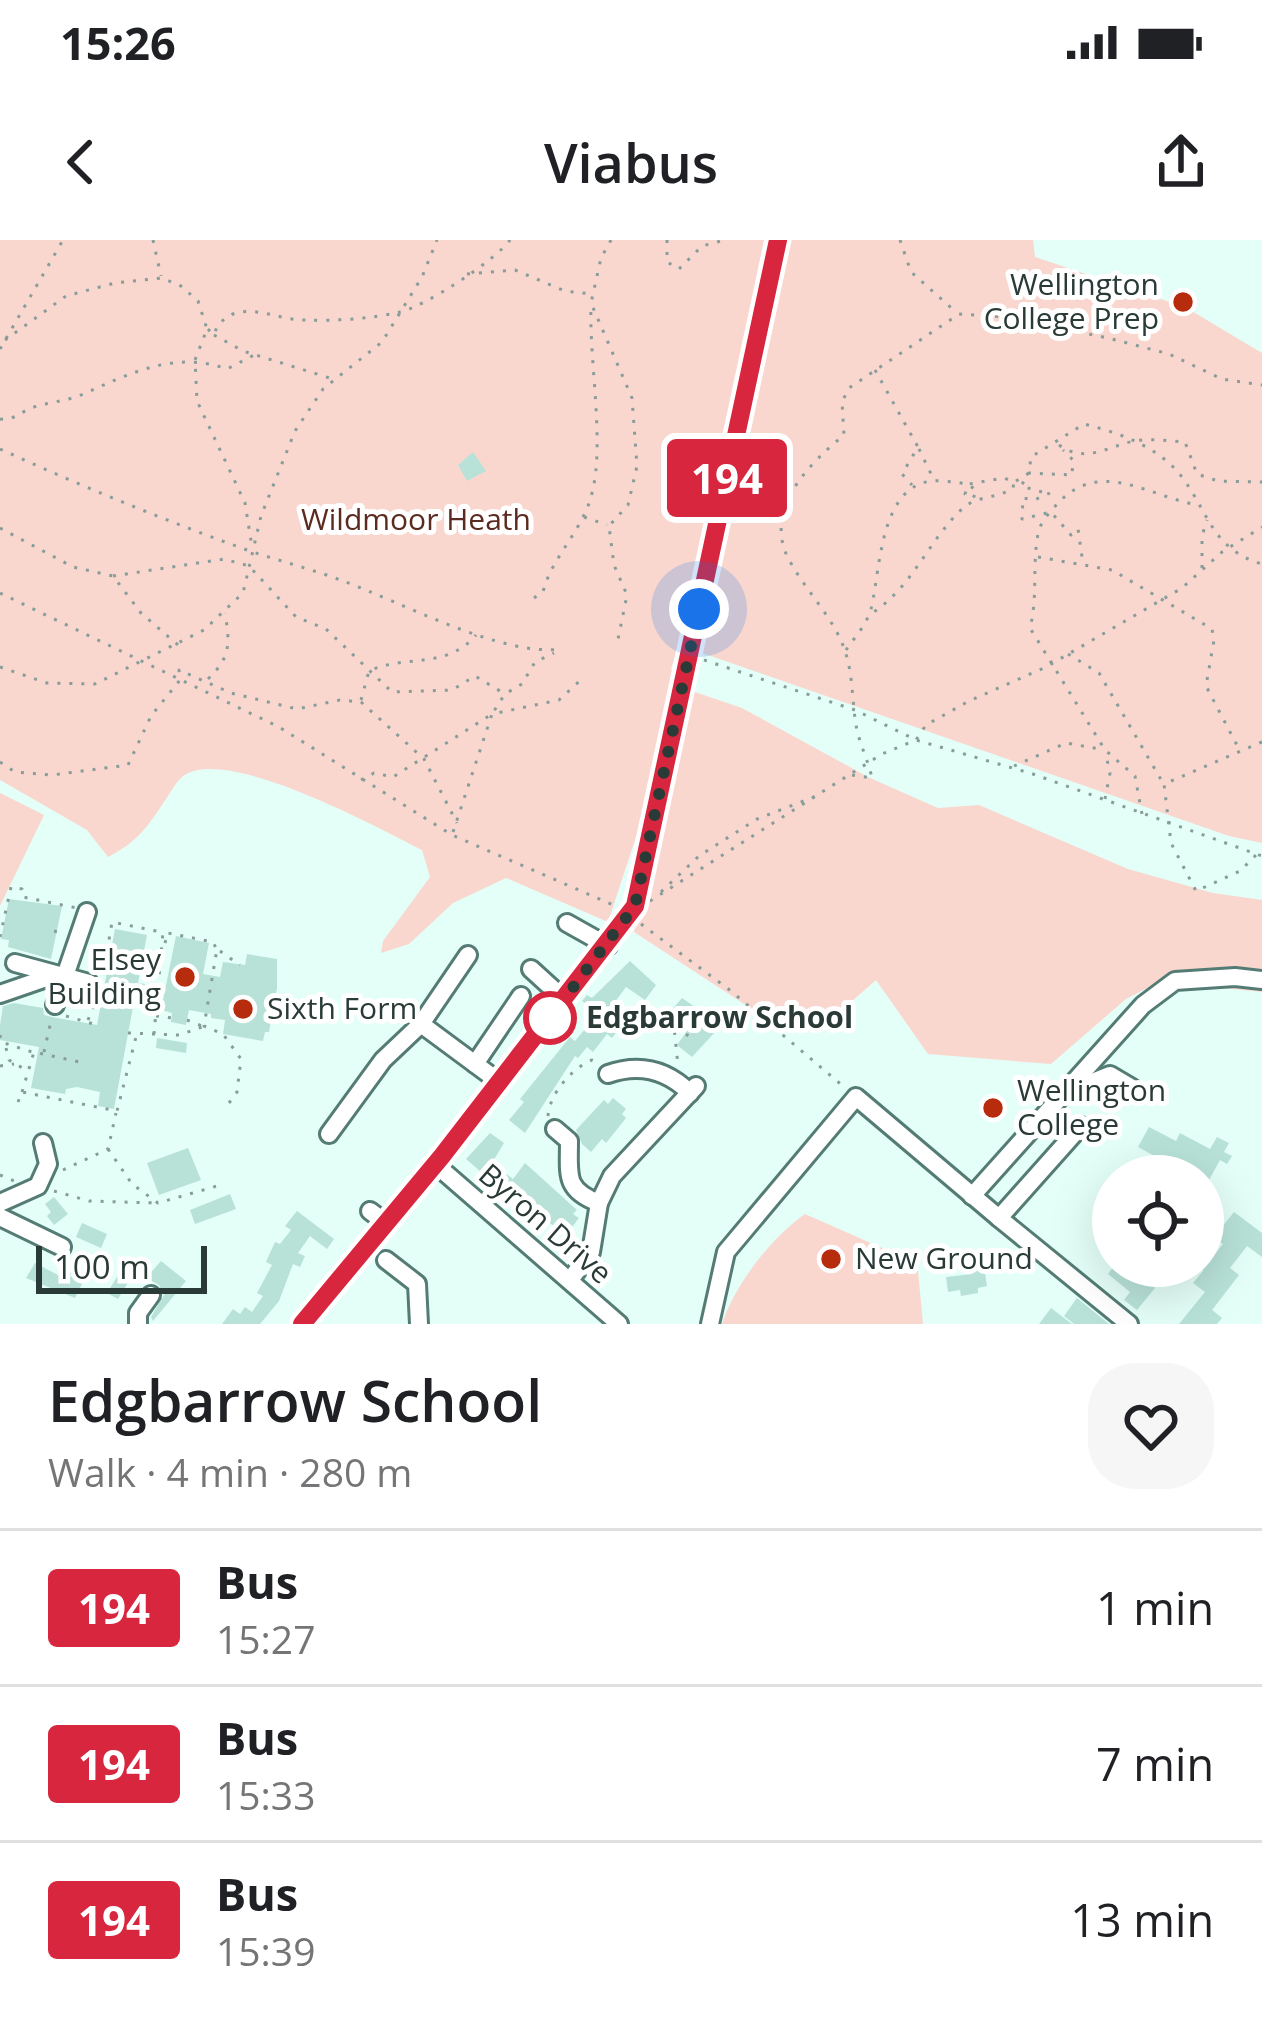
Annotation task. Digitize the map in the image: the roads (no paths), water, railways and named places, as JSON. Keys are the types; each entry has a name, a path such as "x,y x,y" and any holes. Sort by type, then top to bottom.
{"street":[{"path":"302,1324 608,946 641,883 684,661 778,240"},
{"path":"55,1005 60,976 87,912"},
{"path":"567,923 608,946"},
{"path":"329,1134 382,1060 421,1024 468,955"},
{"path":"15,963 60,976 100,978"},
{"path":"531,969 565,1000"},
{"path":"0,994 60,976"},
{"path":"973,1196 1143,1005 1175,981 1262,980"},
{"path":"475,1064 521,996"},
{"path":"421,1024 498,1081"},
{"path":"570,1280 591,1252 599,1203 612,1176 694,1089 644,1068 629,1066 612,1072"},
{"path":"1065,1094 1110,1075 1132,1088"},
{"path":"710,1324 726,1252 856,1097 1129,1324"},
{"path":"999,1218 1082,1126"},
{"path":"555,1129 569,1141 570,1183 579,1196 599,1203"},
{"path":"0,1203 42,1178 43,1143"},
{"name":"Byron Drive","path":"435,1165 619,1324"},
{"path":"370,1210 386,1223"},
{"path":"0,1217 62,1247"},
{"path":"386,1260 417,1284 418,1324"},
{"path":"138,1324 137,1313 152,1295"}],"place":[{"name":"Wellington College Prep","path":"1183,302"},
{"name":"Elsey Building","path":"185,977"},
{"name":"Sixth Form","path":"243,1009"},
{"name":"Edgbarrow School","path":"550,1018"},
{"name":"Wellington College","path":"993,1108"},
{"name":"New Ground","path":"831,1259"}],"park label":[{"name":"Wildmoor Heath","path":"416,520"}]}
